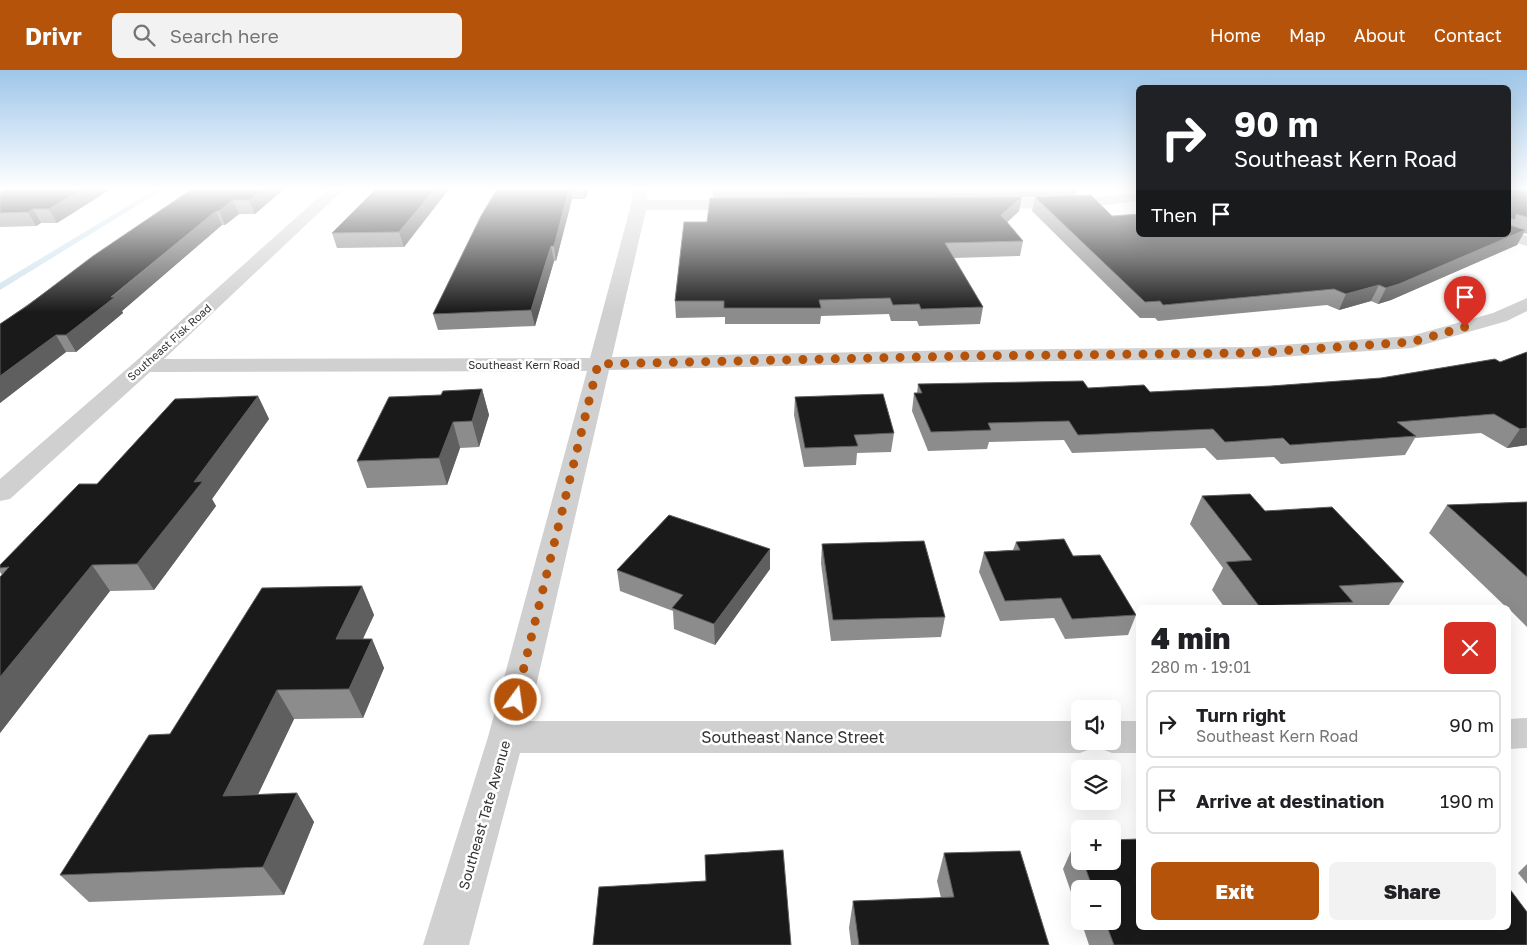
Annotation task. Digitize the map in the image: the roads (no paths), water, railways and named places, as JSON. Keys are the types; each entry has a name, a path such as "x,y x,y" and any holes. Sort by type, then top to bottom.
{"street":[{"name":"Southeast Fisk Road","path":"0,493 144,366 292,230"},
{"name":"Southeast Tate Avenue","path":"446,945 506,737 632,230"},
{"path":"1511,236 1527,241"},
{"name":"Southeast Kern Road","path":"144,366 598,364 966,356 1250,353 1412,342 1500,317 1527,304"},
{"path":"1511,734 1527,733"},
{"name":"Southeast Nance Street","path":"506,737 1071,737"},
{"path":"1121,737 1136,737"}],"waterway":[{"path":"0,287 94,230"}]}
